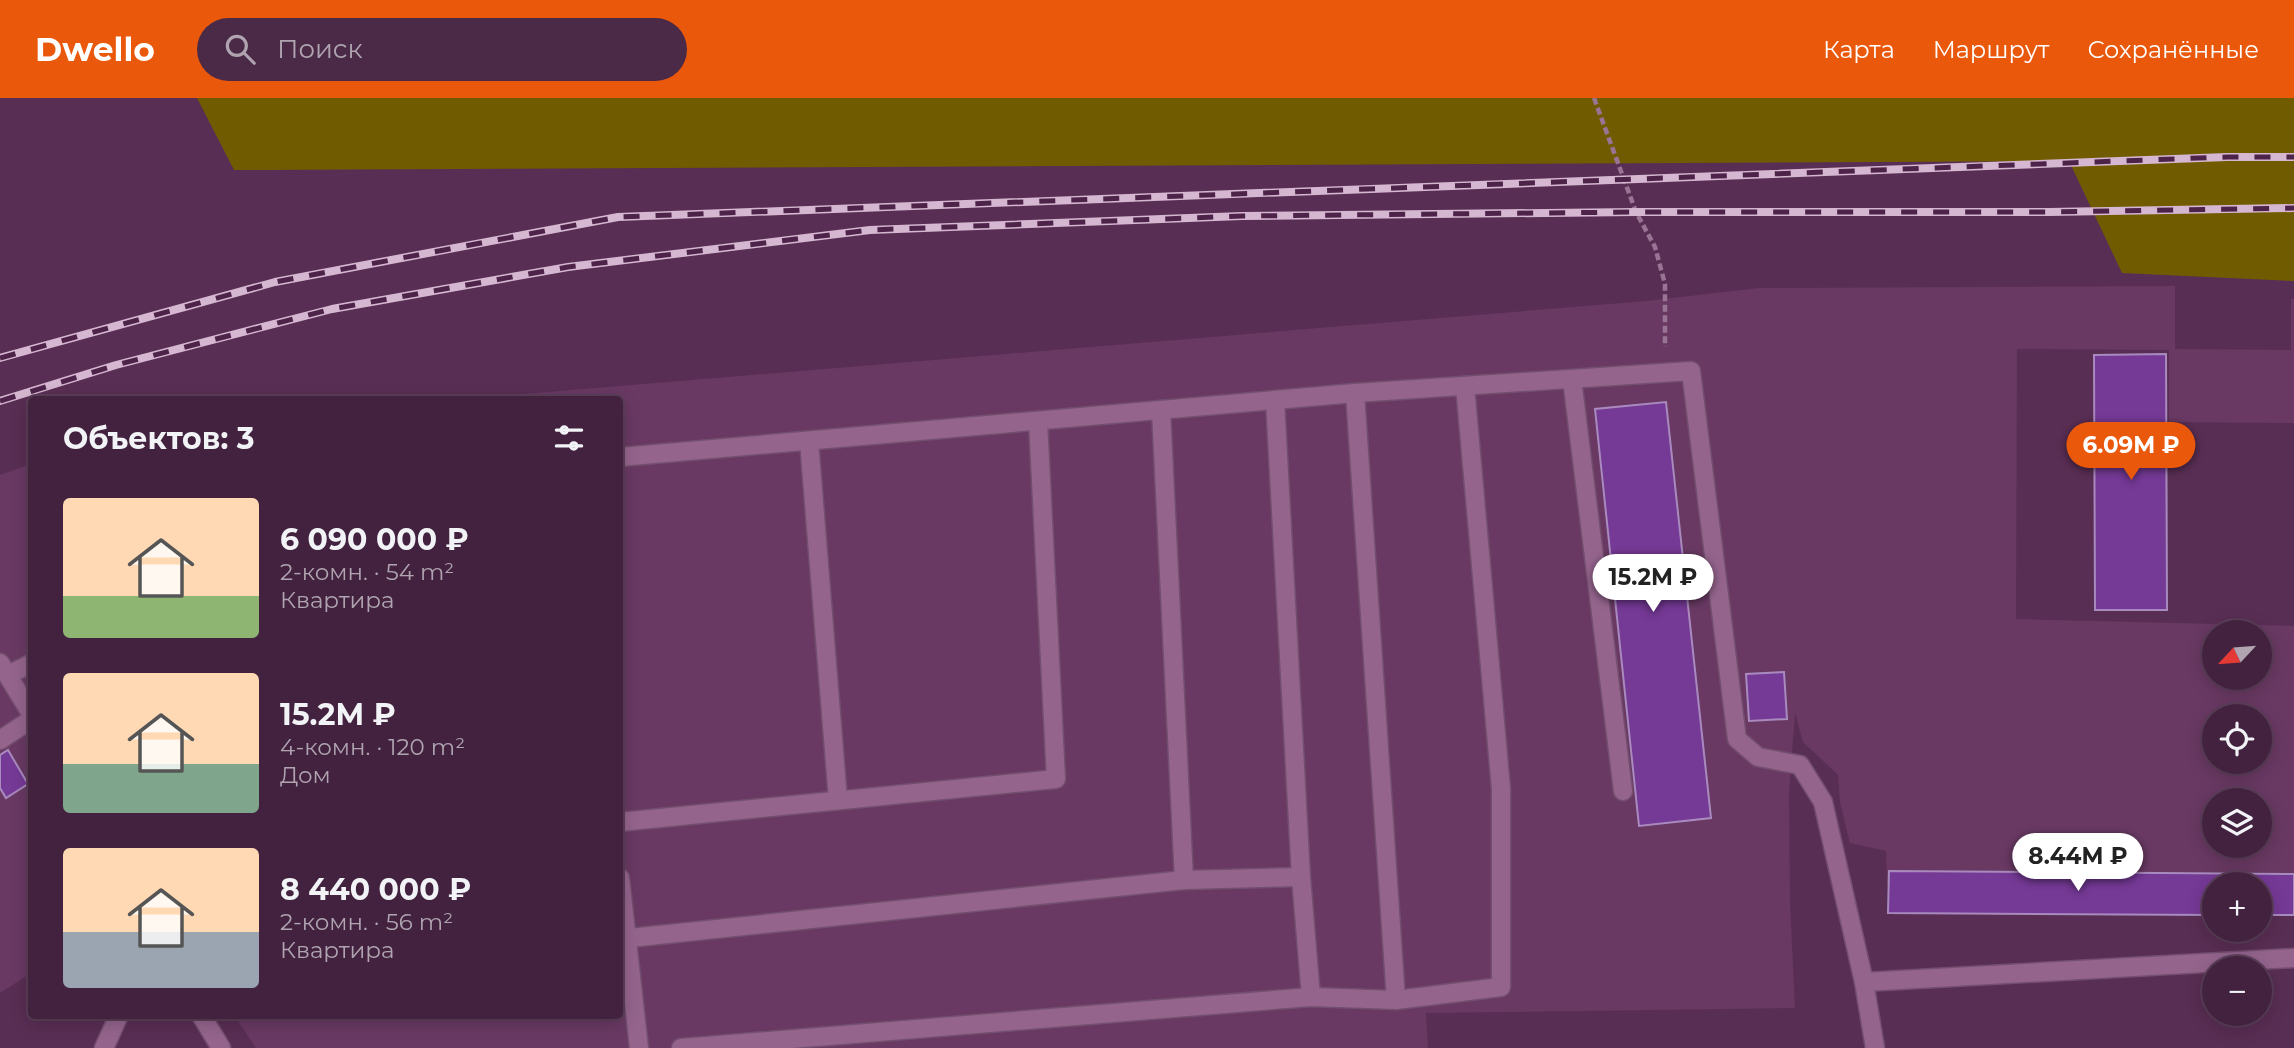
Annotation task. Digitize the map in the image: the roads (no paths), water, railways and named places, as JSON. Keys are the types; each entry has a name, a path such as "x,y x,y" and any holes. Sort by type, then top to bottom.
{"lane":[{"path":"623,457 1355,393 1691,371 1737,739 1758,757 1800,765 1823,802 1864,982 1875,1048"},
{"path":"1572,379 1623,791"},
{"path":"681,1048 1311,997 1396,999 1501,987 1501,789 1465,386"},
{"path":"1355,393 1396,999"},
{"path":"1275,400 1301,877 1311,997"},
{"path":"1161,410 1184,880"},
{"path":"623,822 1056,779 1038,421"},
{"path":"809,440 838,800"},
{"path":"28,664 4,669 28,710"},
{"path":"0,740 28,720"},
{"path":"639,1048 623,939 1184,880 1301,877"},
{"path":"1864,982 2294,958"},
{"path":"104,1048 117,1019"},
{"path":"203,1019 221,1048"}],"railway":[{"path":"0,358 275,282 618,217 2227,157 2294,157"},
{"path":"0,401 116,365 332,309 568,267 870,230 1242,216 2049,212 2294,208"}]}
